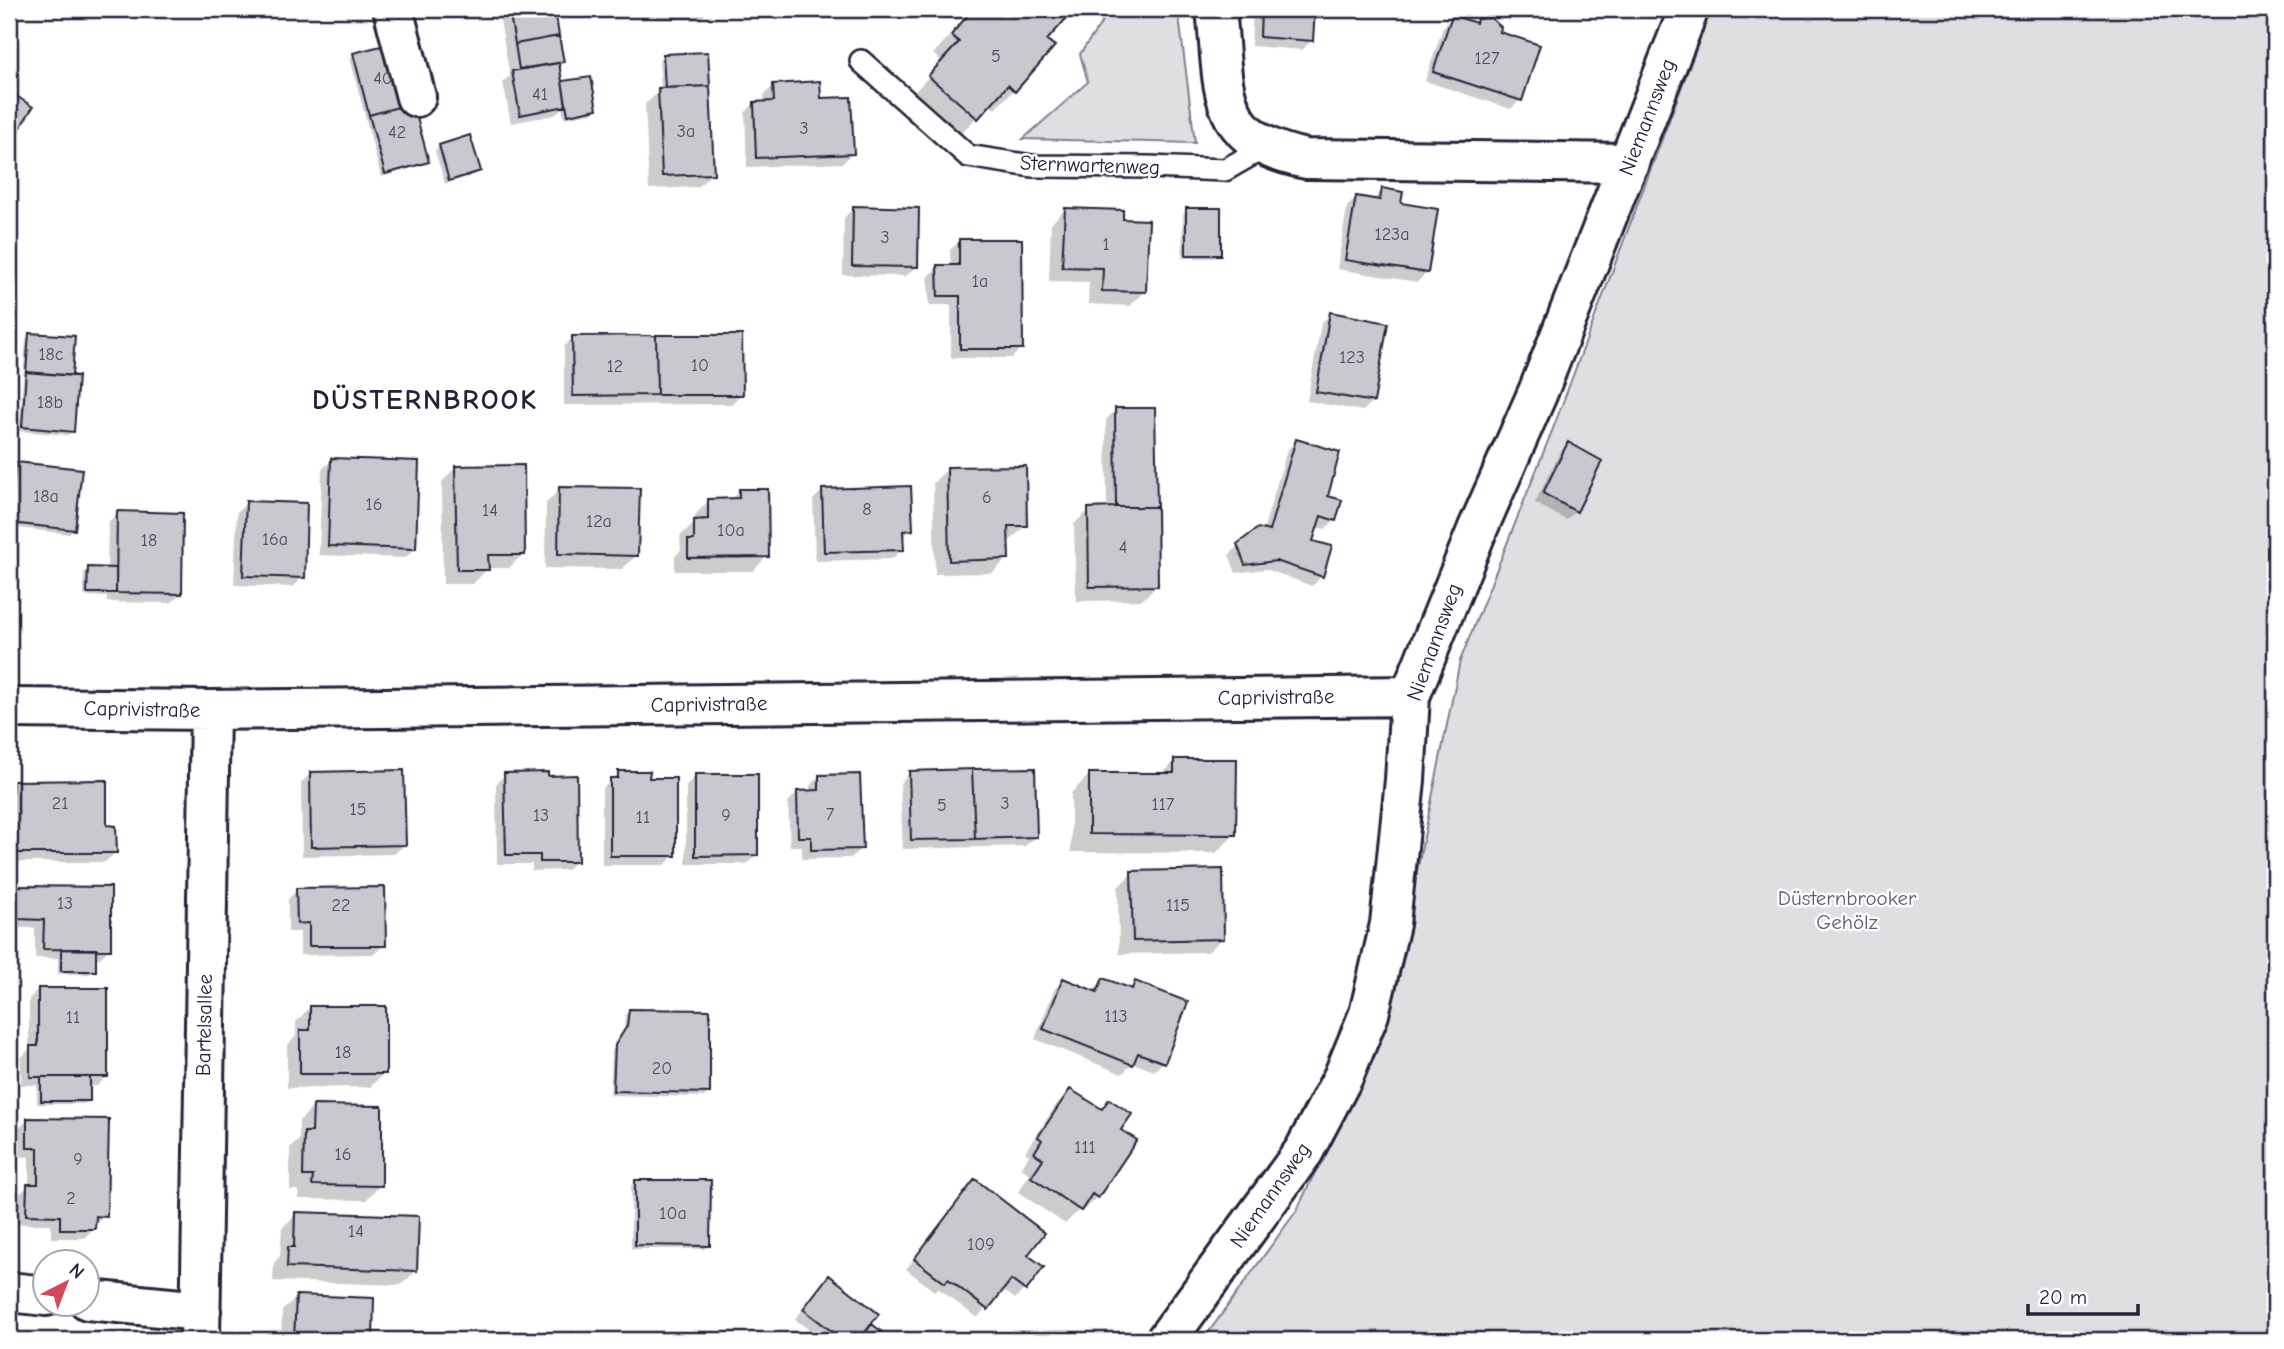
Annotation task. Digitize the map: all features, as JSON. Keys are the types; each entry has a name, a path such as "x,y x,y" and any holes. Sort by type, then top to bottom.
{"street":[{"path":"393,9 416,97"},
{"path":"1216,9 1225,88 1231,115 1245,133 1265,147 1306,159 1629,163"},
{"name":"Niemannsweg","path":"1166,1340 1304,1152 1343,1077 1369,1014 1390,924 1405,780 1410,696 1478,528 1538,392 1689,9"},
{"name":"Caprivistraße","path":"9,708 210,709 1410,696"},
{"name":"Bartelsallee","path":"200,1326 210,709"},
{"path":"9,1292 32,1294"},
{"path":"102,1303 200,1326"}],"lane":[{"name":"Sternwartenweg","path":"861,61 968,156 1032,166 1225,170 1265,147"}],"green space":[{"path":"1096,9 1178,9 1195,143 1023,139 1088,82 1080,54 1104,19"},
{"name":"Düsternbrooker Gehölz","path":"1711,9 2275,9 2275,1340 1203,1340 1297,1210 1386,1023 1460,661 1554,426"}],"building":[{"path":"9,9 18,9 9,22"},
{"path":"509,9 546,9 510,15"},
{"path":"555,9 559,36 515,44 510,15"},
{"path":"973,9 1075,9 1047,40 1055,46 1015,92 1008,85 978,119 928,76 959,42 951,35"},
{"path":"1261,9 1315,9 1313,41 1260,37"},
{"path":"1452,15 1476,23 1477,19 1491,18 1501,27 1500,32 1540,45 1522,101 1433,72"},
{"path":"559,36 564,62 519,69 515,44"},
{"path":"397,42 413,103 369,115 353,53"},
{"path":"708,52 710,86 665,88 663,54"},
{"path":"559,63 566,106 520,115 512,71"},
{"path":"591,77 597,109 568,115 562,81"},
{"path":"820,81 821,98 851,97 854,154 756,158 754,102 774,101 773,84"},
{"path":"710,86 714,174 662,176 658,88"},
{"path":"9,91 33,107 9,145"},
{"path":"413,103 429,162 385,174 369,115"},
{"path":"470,135 481,171 449,181 439,145"},
{"path":"1382,188 1403,192 1401,203 1438,209 1428,273 1345,260 1356,196 1380,200"},
{"path":"853,206 919,208 918,267 852,266"},
{"path":"1065,208 1123,210 1123,219 1149,220 1146,292 1102,291 1103,268 1062,267"},
{"path":"1186,208 1221,208 1221,255 1186,255"},
{"path":"959,239 1022,239 1023,349 960,349 960,296 938,296 937,265 959,265"},
{"path":"1330,312 1388,323 1374,402 1316,392"},
{"path":"29,333 75,336 72,376 26,372"},
{"path":"656,335 657,395 573,396 572,336"},
{"path":"656,335 742,335 743,395 657,395"},
{"path":"26,372 78,376 74,432 22,427"},
{"path":"1115,408 1155,408 1157,507 1116,507"},
{"path":"1296,439 1340,452 1328,496 1342,500 1336,521 1321,516 1313,541 1332,546 1323,577 1276,561 1245,565 1237,544 1258,528 1269,531"},
{"path":"1568,442 1602,461 1577,512 1543,493"},
{"path":"331,458 419,461 416,549 328,546"},
{"path":"16,462 82,469 75,530 10,523"},
{"path":"524,465 525,555 488,555 489,570 457,570 455,466"},
{"path":"1026,466 1027,526 1008,526 1009,559 949,561 947,467"},
{"path":"911,486 913,530 903,531 904,550 824,552 822,489"},
{"path":"559,487 640,488 638,556 558,554"},
{"path":"739,489 768,489 769,557 688,558 688,540 694,540 694,520 708,519 708,499 739,498"},
{"path":"246,501 307,503 305,578 243,576"},
{"path":"1157,507 1158,586 1089,587 1088,508"},
{"path":"117,511 183,513 182,594 116,593"},
{"path":"88,567 116,568 116,593 87,593"},
{"path":"1174,759 1237,759 1236,835 1089,834 1089,773 1174,773"},
{"path":"1035,768 1037,837 975,839 972,769"},
{"path":"972,769 975,839 911,840 909,771"},
{"path":"404,770 406,845 311,847 310,772"},
{"path":"618,771 650,771 649,778 676,778 676,856 610,856 610,778 618,778"},
{"path":"548,772 548,776 577,775 578,862 540,862 540,855 506,855 504,773"},
{"path":"695,774 758,774 758,855 695,856"},
{"path":"860,774 863,849 811,850 811,837 798,837 797,791 819,790 819,775"},
{"path":"107,780 107,825 116,826 117,853 13,853 13,781"},
{"path":"1223,869 1224,939 1133,941 1131,871"},
{"path":"18,886 111,887 111,950 43,949 44,920 18,919"},
{"path":"385,887 386,946 309,946 309,923 297,924 296,888"},
{"path":"61,949 96,949 96,971 61,971"},
{"path":"1063,978 1097,992 1103,978 1132,989 1135,981 1188,1002 1165,1063 1138,1053 1133,1065 1043,1029"},
{"path":"38,988 108,988 108,1077 30,1077 30,1046 38,1046"},
{"path":"310,1006 386,1006 386,1074 300,1074 300,1030 310,1030"},
{"path":"629,1009 710,1010 710,1093 613,1091 615,1045 627,1026"},
{"path":"41,1077 90,1077 90,1101 41,1101"},
{"path":"1070,1089 1102,1109 1109,1099 1132,1114 1121,1130 1137,1140 1098,1198 1092,1194 1081,1211 1031,1177 1043,1159 1034,1153 1042,1140 1038,1137"},
{"path":"313,1105 382,1106 382,1186 312,1185 313,1176 303,1176 304,1132 312,1132"},
{"path":"27,1118 109,1119 107,1217 96,1216 95,1229 60,1229 60,1216 26,1215 27,1184 38,1184 38,1148 27,1148"},
{"path":"975,1179 1045,1233 1028,1255 1044,1267 1026,1291 1011,1280 988,1310 948,1279 945,1283 914,1259"},
{"path":"635,1180 711,1180 710,1246 635,1245"},
{"path":"295,1212 419,1216 417,1271 287,1267 288,1247 294,1247"},
{"path":"829,1275 879,1314 859,1340 843,1340 803,1309"},
{"path":"296,1295 374,1298 373,1340 294,1340"},
{"path":"872,1324 892,1340 859,1340"}],"district":[{"name":"DÜSTERNBROOK","path":"425,400"}]}
